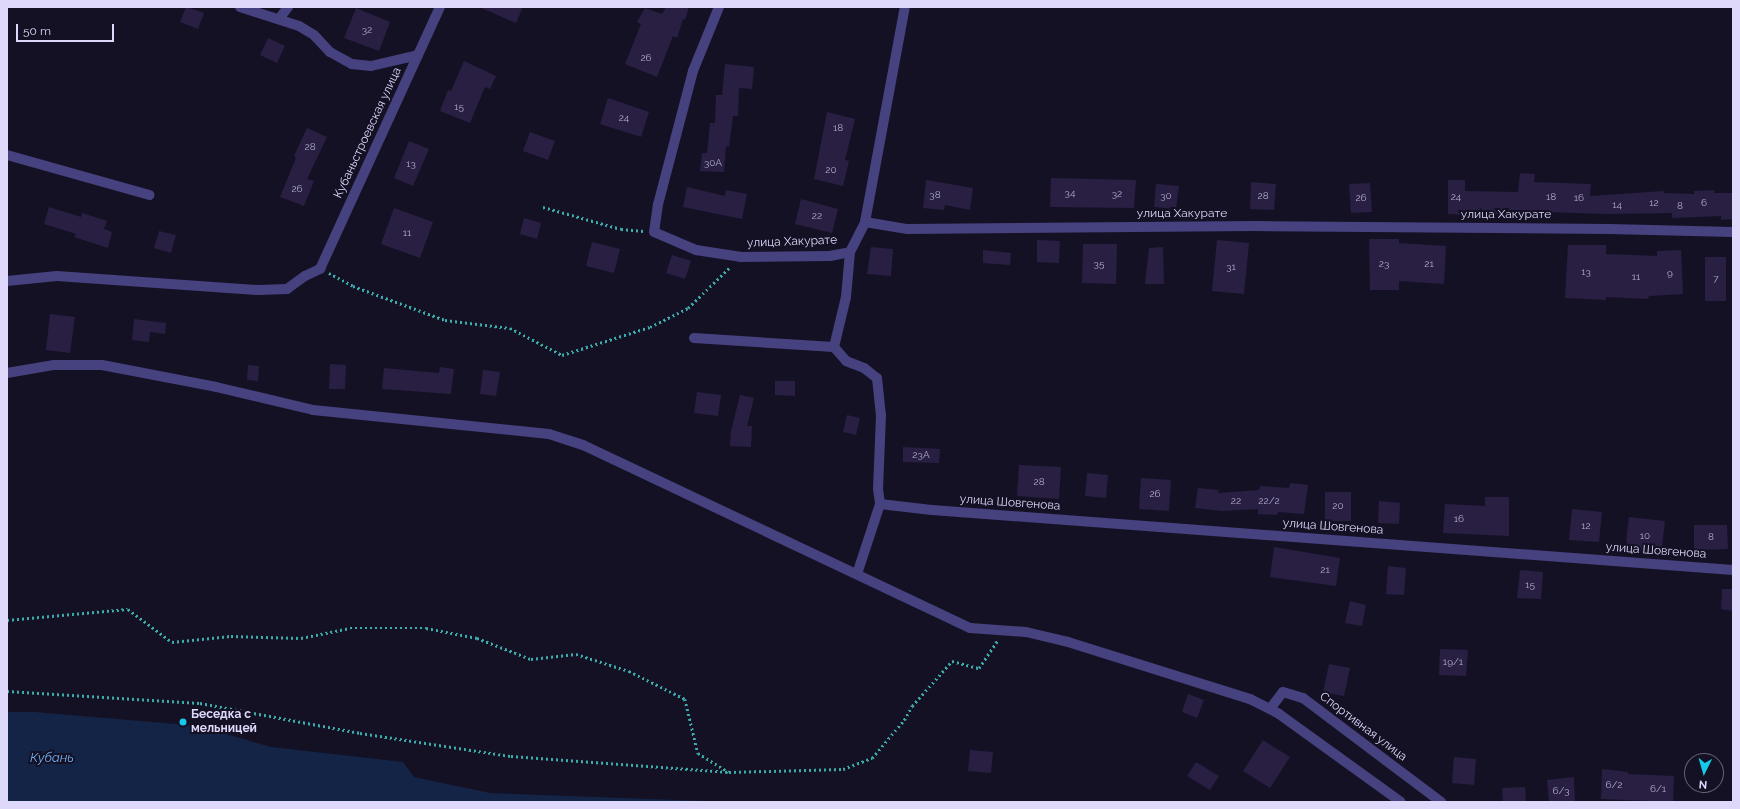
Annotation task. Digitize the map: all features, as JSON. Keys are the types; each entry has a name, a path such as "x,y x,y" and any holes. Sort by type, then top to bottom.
{"street":[{"path":"240,7 300,26 314,35 330,52 352,64 371,66 418,55"},
{"path":"279,19 288,7"},
{"name":"Кубаньстроевская улица","path":"320,269 440,7"},
{"path":"654,232 658,204 693,71 719,7"},
{"path":"865,222 905,7"},
{"path":"7,155 150,196"},
{"name":"улица Хакурате","path":"654,232 696,250 741,257 830,256 850,252 865,222 907,229 1255,226 1610,229 1733,232"},
{"path":"834,347 846,298 850,252"},
{"path":"7,281 57,276 258,290 287,289 305,276 320,269"},
{"path":"694,338 834,347 846,361 864,368 877,378 881,415 878,489 880,504 857,574"},
{"path":"7,373 54,365 102,365 216,387 313,410 550,434 583,445 970,628 1026,632 1068,642 1250,698 1270,709 1401,802"},
{"name":"улица Шовгенова","path":"880,504 932,510 1733,570"},
{"name":"Спортивная улица","path":"1270,709 1283,692 1303,698 1441,802"}],"path":[{"path":"543,207 621,229 654,232"},
{"path":"320,269 353,286 445,320 510,328 562,355 650,327 688,308 741,257"},
{"path":"7,620 128,609 172,642 232,636 301,638 350,628 426,628 477,638 531,659 576,654 629,671 685,699 698,753 729,772"},
{"path":"7,691 200,703 360,733 511,756 729,772 843,769 872,758 904,720 912,706 952,661 979,668 1004,631"}],"water":[{"name":"Кубань","path":"7,712 35,712 199,726 271,747 403,762 414,777 490,793 732,802 7,802"}],"building":[{"path":"186,7 204,13 198,29 180,22"},
{"path":"479,7 523,7 516,23"},
{"path":"666,7 689,7 685,20 683,19 677,38 673,36 657,77 625,64 641,24 637,22 645,8 662,14"},
{"path":"356,8 390,22 379,51 344,38"},
{"path":"268,38 285,46 277,63 260,55"},
{"path":"464,61 496,76 490,89 485,87 470,123 440,111 448,90 451,91"},
{"path":"725,64 754,67 752,89 739,88 738,116 733,116 729,147 726,146 724,172 700,171 702,153 707,153 710,123 715,123 716,95 722,95"},
{"path":"608,98 649,112 641,137 600,124"},
{"path":"827,112 855,119 845,160 849,161 843,186 814,179"},
{"path":"307,128 327,137 307,179 314,181 304,206 280,197 296,158 294,156"},
{"path":"530,132 555,141 548,160 523,151"},
{"path":"409,141 429,149 413,186 394,178"},
{"path":"1520,173 1535,174 1534,182 1591,184 1590,196 1664,191 1664,193 1694,194 1694,191 1714,190 1714,193 1733,193 1733,219 1721,220 1721,216 1672,218 1672,213 1609,214 1504,211 1504,214 1448,214 1448,180 1465,180 1465,191 1518,192"},
{"path":"1051,178 1136,180 1134,208 1050,207"},
{"path":"926,180 973,188 970,210 945,205 944,210 923,208"},
{"path":"1251,182 1276,184 1274,210 1250,209"},
{"path":"1370,183 1372,212 1351,213 1349,184"},
{"path":"1156,184 1179,186 1176,209 1154,207"},
{"path":"687,187 725,196 726,190 747,194 742,219 683,207"},
{"path":"801,199 838,209 832,233 795,224"},
{"path":"49,207 81,217 82,213 107,221 104,229 112,232 108,248 74,237 76,234 44,224"},
{"path":"394,208 433,222 420,258 381,244"},
{"path":"524,218 541,223 537,239 520,234"},
{"path":"159,231 176,235 171,253 154,248"},
{"path":"1369,239 1399,239 1399,243 1446,246 1444,284 1399,281 1399,290 1370,290"},
{"path":"1037,240 1060,241 1059,263 1037,262"},
{"path":"1217,240 1249,243 1244,294 1212,291"},
{"path":"592,242 620,249 614,273 586,266"},
{"path":"1083,244 1117,244 1116,284 1082,283"},
{"path":"1568,245 1606,245 1606,254 1657,256 1657,251 1681,250 1683,294 1649,296 1648,299 1606,297 1606,300 1565,298"},
{"path":"871,247 893,249 891,276 867,274"},
{"path":"1163,247 1164,284 1145,284 1149,248"},
{"path":"983,250 1011,253 1010,265 983,263"},
{"path":"672,255 691,261 685,279 666,273"},
{"path":"1705,257 1726,257 1726,301 1705,301"},
{"path":"50,314 75,317 70,353 46,350"},
{"path":"134,319 166,323 165,334 150,332 149,342 132,340"},
{"path":"330,364 346,365 345,389 329,389"},
{"path":"248,365 259,366 258,381 247,380"},
{"path":"440,367 454,369 451,394 382,389 384,368 439,373"},
{"path":"483,370 500,372 496,396 480,394"},
{"path":"775,381 795,381 795,396 775,395"},
{"path":"697,392 721,395 718,416 694,413"},
{"path":"740,395 754,398 747,426 752,426 751,447 730,446 731,431"},
{"path":"847,415 860,418 856,435 843,432"},
{"path":"903,447 940,449 939,463 903,462"},
{"path":"1019,465 1061,467 1059,499 1017,496"},
{"path":"1087,473 1108,475 1106,498 1085,496"},
{"path":"1141,478 1171,480 1169,511 1139,509"},
{"path":"1290,483 1308,485 1304,514 1278,512 1277,515 1258,514 1258,509 1222,511 1195,508 1198,488 1219,490 1218,493 1259,490 1260,486 1289,488"},
{"path":"1325,492 1351,492 1351,521 1325,521"},
{"path":"1485,497 1509,497 1509,536 1443,533 1445,504 1485,506"},
{"path":"1379,501 1400,503 1399,524 1378,523"},
{"path":"1572,509 1602,512 1599,542 1569,540"},
{"path":"1629,517 1665,521 1661,555 1625,550"},
{"path":"1694,525 1727,525 1728,549 1694,550"},
{"path":"1274,547 1340,558 1336,586 1270,577"},
{"path":"1388,566 1406,568 1404,595 1386,594"},
{"path":"1520,570 1543,572 1541,599 1517,598"},
{"path":"1722,589 1733,589 1733,611 1721,609"},
{"path":"1350,601 1366,605 1362,626 1345,623"},
{"path":"1440,649 1468,650 1466,676 1439,675"},
{"path":"1329,664 1350,668 1344,696 1323,692"},
{"path":"1188,694 1204,700 1197,718 1182,712"},
{"path":"1263,740 1290,757 1270,788 1243,771"},
{"path":"970,750 993,752 991,773 968,771"},
{"path":"1454,757 1476,759 1474,785 1452,783"},
{"path":"1196,762 1219,776 1210,790 1187,776"},
{"path":"1602,769 1628,772 1628,774 1674,776 1673,802 1601,799"},
{"path":"1574,777 1575,802 1549,802 1547,780"},
{"path":"1525,787 1526,802 1503,802 1502,788"}],"place":[{"name":"Беседка с мельницей","path":"183,722"}]}
